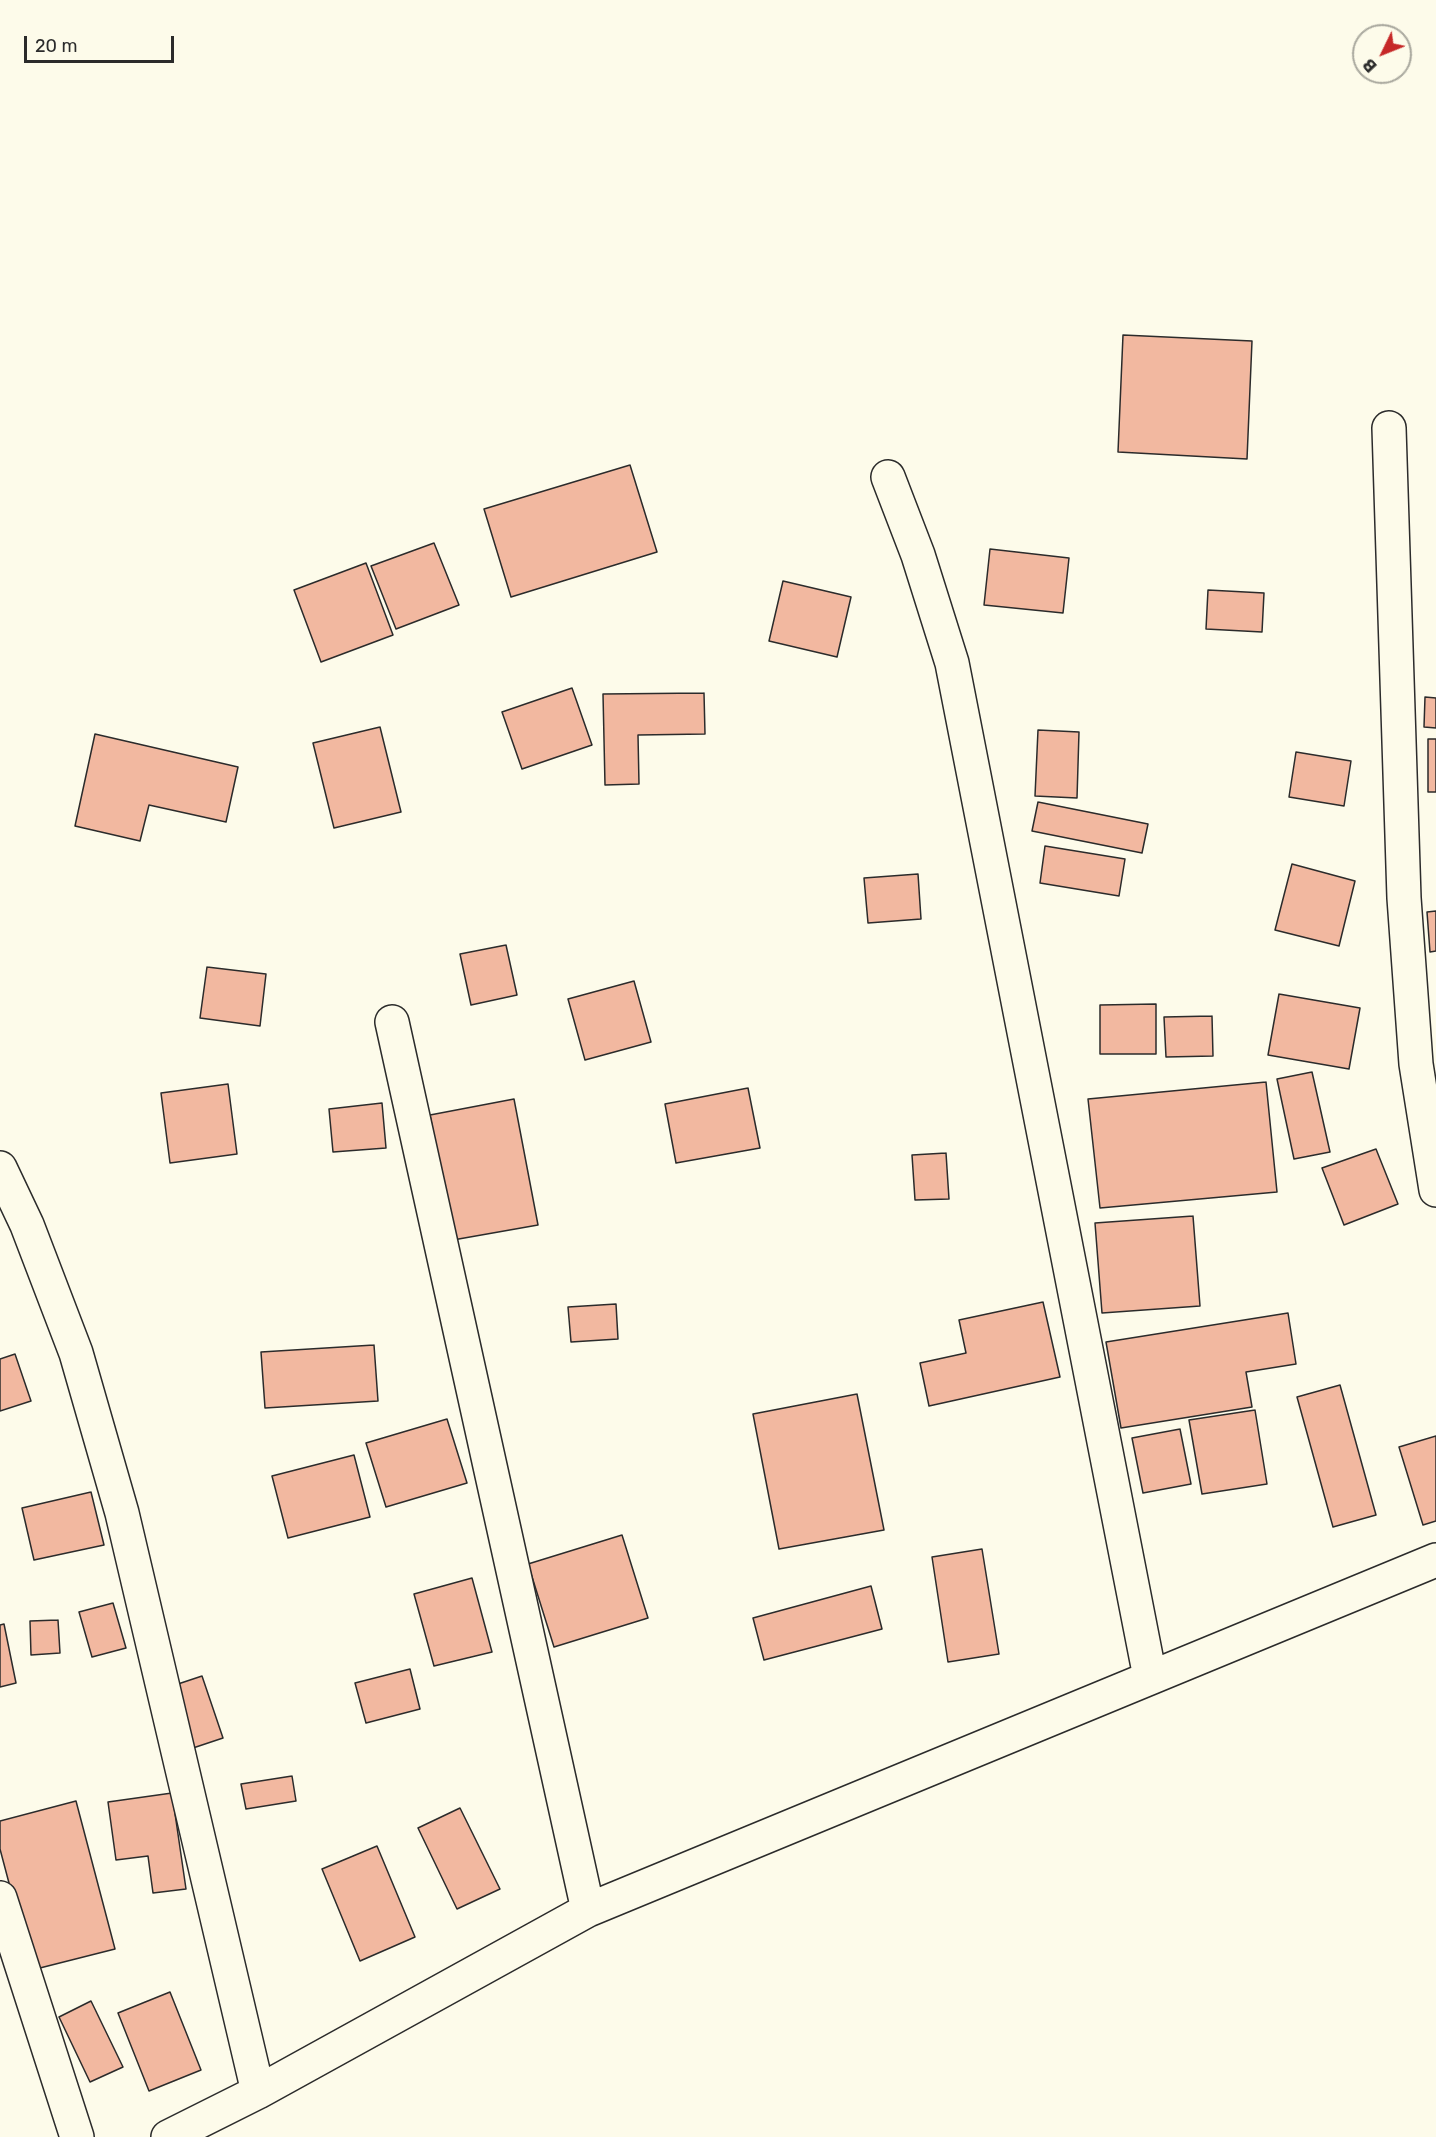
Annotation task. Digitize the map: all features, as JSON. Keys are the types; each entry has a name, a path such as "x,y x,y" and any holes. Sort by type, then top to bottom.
{"street":[{"path":"1389,428 1404,898 1416,1064 1436,1190"},
{"path":"888,477 918,555 952,663 1150,1677"},
{"path":"392,1022 588,1910"},
{"path":"0,1167 27,1225 76,1353 122,1513 258,2092"},
{"path":"168,2137 258,2092 588,1910 1436,1560"},
{"path":"0,1898 77,2137"}],"building":[{"path":"1123,335 1252,341 1247,459 1118,452"},
{"path":"630,465 657,552 511,597 484,509"},
{"path":"434,543 459,605 396,629 371,566"},
{"path":"990,549 1069,558 1063,613 984,605"},
{"path":"366,563 393,635 321,662 294,590"},
{"path":"783,581 851,597 837,657 769,641"},
{"path":"1208,590 1264,593 1262,632 1206,629"},
{"path":"572,688 592,745 522,769 502,712"},
{"path":"704,693 705,734 638,735 639,784 605,785 603,694"},
{"path":"1425,697 1436,698 1436,728 1424,727"},
{"path":"380,727 401,812 334,828 313,743"},
{"path":"1038,730 1079,732 1077,798 1035,796"},
{"path":"95,734 238,767 226,822 149,805 140,841 75,826"},
{"path":"1428,739 1436,739 1436,792 1428,792"},
{"path":"1296,752 1351,761 1344,806 1289,797"},
{"path":"1038,802 1148,824 1142,853 1032,831"},
{"path":"1045,846 1125,859 1119,896 1040,883"},
{"path":"1292,864 1355,881 1339,946 1275,930"},
{"path":"918,874 921,919 868,923 864,878"},
{"path":"1436,911 1436,951 1430,952 1427,912"},
{"path":"506,945 517,995 471,1005 460,954"},
{"path":"207,967 266,974 260,1026 200,1018"},
{"path":"634,981 651,1042 585,1060 568,999"},
{"path":"1279,994 1360,1008 1349,1069 1268,1055"},
{"path":"1156,1004 1156,1054 1100,1054 1100,1005"},
{"path":"1212,1016 1213,1056 1166,1057 1164,1017"},
{"path":"1312,1072 1330,1152 1294,1159 1277,1079"},
{"path":"1266,1082 1277,1192 1100,1208 1088,1099"},
{"path":"228,1084 237,1154 170,1163 161,1093"},
{"path":"748,1088 760,1148 676,1163 665,1104"},
{"path":"514,1099 538,1225 453,1240 430,1115"},
{"path":"382,1103 386,1148 333,1152 329,1109"},
{"path":"1376,1149 1398,1204 1344,1225 1322,1168"},
{"path":"946,1153 949,1199 915,1200 912,1155"},
{"path":"1193,1216 1200,1306 1102,1313 1095,1223"},
{"path":"1043,1302 1060,1377 929,1406 920,1363 966,1353 959,1320"},
{"path":"616,1304 618,1339 571,1342 568,1307"},
{"path":"1288,1313 1296,1364 1246,1372 1252,1407 1121,1428 1106,1342"},
{"path":"374,1345 378,1401 265,1408 261,1352"},
{"path":"15,1354 31,1401 0,1411 0,1359"},
{"path":"1340,1385 1376,1515 1333,1527 1297,1397"},
{"path":"857,1394 884,1530 779,1549 753,1414"},
{"path":"1255,1410 1267,1484 1202,1494 1189,1420"},
{"path":"447,1419 467,1483 386,1507 366,1443"},
{"path":"1180,1429 1191,1484 1143,1493 1132,1438"},
{"path":"1436,1436 1436,1521 1423,1525 1399,1447"},
{"path":"354,1455 370,1517 288,1538 272,1476"},
{"path":"91,1492 104,1545 34,1560 22,1508"},
{"path":"622,1535 648,1618 554,1647 528,1564"},
{"path":"982,1549 999,1654 948,1662 932,1557"},
{"path":"472,1578 492,1652 434,1666 414,1594"},
{"path":"871,1586 882,1629 764,1660 753,1618"},
{"path":"113,1603 126,1648 92,1657 79,1612"},
{"path":"58,1620 60,1653 31,1655 30,1621"},
{"path":"4,1624 16,1683 0,1687 0,1625"},
{"path":"410,1669 420,1709 366,1723 355,1683"},
{"path":"202,1676 223,1738 190,1749 169,1687"},
{"path":"292,1776 296,1801 246,1809 241,1784"},
{"path":"172,1793 186,1889 153,1893 148,1856 116,1860 108,1802"},
{"path":"76,1801 115,1949 32,1970 0,1849 0,1821"},
{"path":"460,1808 500,1889 457,1909 418,1828"},
{"path":"377,1846 415,1937 360,1961 322,1869"},
{"path":"170,1992 201,2070 149,2091 118,2013"},
{"path":"91,2001 123,2067 90,2082 59,2017"}]}
